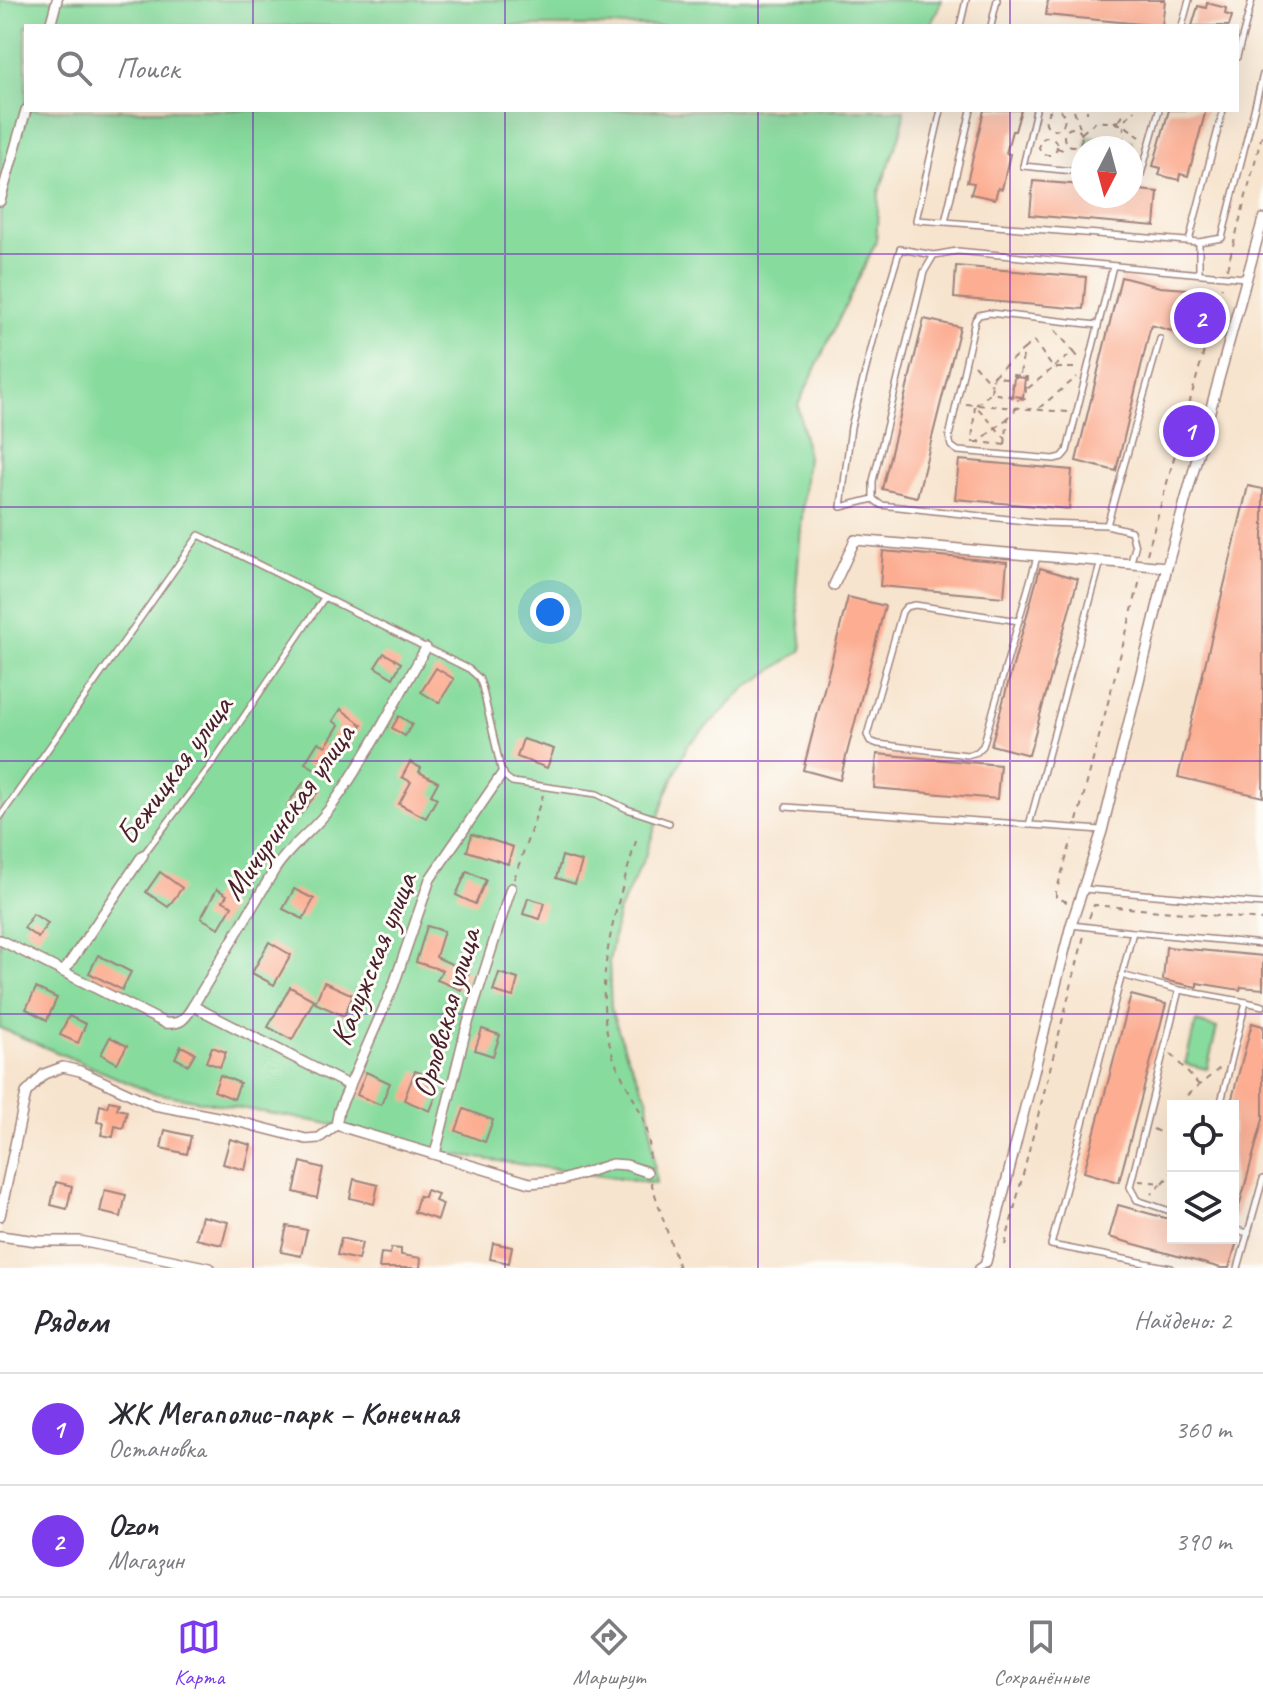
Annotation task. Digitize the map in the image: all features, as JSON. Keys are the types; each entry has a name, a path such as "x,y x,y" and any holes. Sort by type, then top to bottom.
{"street":[{"path":"51,24 57,0"},
{"path":"0,201 25,112"},
{"path":"982,1265 1071,925 1102,831 1167,567 1263,219"},
{"path":"834,585 855,540 1167,567"},
{"name":"Мичуринская улица","path":"193,1006 289,848 314,828 334,803 426,648"},
{"name":"Калужская улица","path":"336,1125 339,1110 393,987 430,879 502,774"},
{"name":"Бежицкая улица","path":"64,971 143,855"},
{"name":"Орловская улица","path":"435,1154 466,1029 511,888"},
{"path":"0,940 165,1023 177,1024 185,1020 193,1006 350,1086"},
{"path":"0,1216 26,1093 44,1074 63,1067 80,1071 174,1111 228,1119 306,1139 319,1138 336,1125 530,1183 562,1180 612,1164 647,1172"},
{"path":"0,1236 37,1241 80,1241 210,1268"}],"lane":[{"path":"960,24 966,0"},
{"path":"991,24 997,0"},
{"path":"1183,24 1189,0"},
{"path":"1239,49 1252,0"},
{"path":"941,112 916,220 1199,242 1222,238 1263,74"},
{"path":"945,222 971,112"},
{"path":"1036,112 1023,166 1071,169"},
{"path":"1143,167 1158,112"},
{"path":"1189,241 1222,112"},
{"path":"1199,242 1199,272"},
{"path":"873,499 841,507 851,427 900,249 934,255 957,251 1246,278"},
{"path":"873,499 873,481 920,287 934,255"},
{"path":"1097,325 989,313 979,315 975,320 949,437 951,446 958,451 1054,459 1062,457 1067,451 1113,266"},
{"path":"1107,525 1160,339"},
{"path":"873,499 881,505 1029,522 1107,525 1131,531 1135,547 1131,562"},
{"path":"0,817 199,535 469,669 479,678 502,774 512,782 597,794 627,809 669,823"},
{"path":"1019,621 915,605 906,607 867,735 870,741 967,755 983,746 1019,621 1037,557"},
{"path":"1029,825 1101,560"},
{"name":"Бежицкая улица","path":"143,855 243,721 324,598"},
{"path":"786,807 1102,831"},
{"path":"1082,889 1263,904"},
{"path":"1071,925 1263,944"},
{"path":"1133,932 1051,1245 1171,1268"},
{"path":"1121,975 1263,1006"},
{"path":"1167,1210 1144,1204 1132,1195 1131,1181 1179,990"},
{"path":"1222,1100 1246,1002"},
{"path":"1238,1268 1263,1179"},
{"path":"1239,1231 1248,1233"}],"path":[{"path":"1049,112 1045,121 1053,129"},
{"path":"1062,112 1065,116 1063,127"},
{"path":"1075,112 1082,133"},
{"path":"1120,121 1124,112"},
{"path":"1114,123 1132,112"},
{"path":"1082,133 1095,122 1124,125 1139,136 1147,153"},
{"path":"1123,136 1124,125"},
{"path":"1053,129 1063,127 1067,130"},
{"path":"1067,130 1074,127 1082,133"},
{"path":"1049,137 1053,129"},
{"path":"1049,137 1063,150 1067,130"},
{"path":"1263,131 1056,892 1060,901 1077,904 1263,920"},
{"path":"1049,137 1039,143 1040,152 1052,155 1057,146 1071,144"},
{"path":"1047,319 1087,368"},
{"path":"991,393 993,376 1034,341 1053,368"},
{"path":"1019,376 1024,349"},
{"path":"1026,390 1074,352"},
{"path":"967,357 992,385"},
{"path":"1053,368 1087,368"},
{"path":"1037,410 1087,368"},
{"path":"1005,445 972,442 975,405 991,393 1025,399 1027,377 1013,375 1010,396"},
{"path":"993,376 1012,379"},
{"path":"978,442 1008,418 1017,408 1018,398"},
{"path":"957,402 1076,413"},
{"path":"975,405 1006,439"},
{"path":"1004,454 1008,418"},
{"path":"511,888 545,787"},
{"path":"636,841 613,919 604,997 605,1025 614,1060 634,1097 649,1135 647,1172 679,1268"},
{"path":"1005,1245 1094,905"},
{"path":"1165,1048 1199,1086"},
{"path":"1188,1100 1186,1096 1232,1059"},
{"path":"1145,1125 1167,1136"},
{"path":"1144,1204 1172,1172"},
{"path":"1131,1181 1162,1183"}],"green space":[{"path":"0,0 942,0 931,24 24,24 24,112 904,112 902,129 879,192 876,242 798,405 807,455 796,590 802,650 746,688 687,746 647,852 618,913 609,962 611,1010 627,1055 648,1099 656,1184 436,1152 336,1125 150,1092 0,1028"},
{"path":"1196,1022 1217,1028 1207,1069 1185,1064"}],"building":[{"path":"1048,0 1165,0 1162,24 1046,15"},
{"path":"1207,3 1226,8 1225,14 1232,16 1230,24 1193,24 1198,6 1206,8"},
{"path":"984,112 1020,112 1006,153 1010,154 1002,189 998,188 995,199 971,194 974,183 967,182"},
{"path":"1168,112 1205,112 1188,176 1180,174 1179,180 1159,175 1161,168 1153,166"},
{"path":"1033,181 1071,184 1071,208 1143,208 1143,190 1158,192 1155,226 1030,215"},
{"path":"956,266 1086,277 1083,309 954,298"},
{"path":"1121,277 1160,287 1214,291 1203,340 1151,325 1116,471 1076,461"},
{"path":"924,319 960,327 917,497 882,489"},
{"path":"1014,377 1025,378 1023,397 1012,396"},
{"path":"959,460 1072,470 1069,509 955,499"},
{"path":"1248,486 1263,489 1263,797 1178,777"},
{"path":"883,551 1007,562 1004,597 880,586"},
{"path":"1040,568 1078,579 1029,755 991,745"},
{"path":"848,597 885,606 840,780 803,770"},
{"path":"384,653 401,663 393,678 375,667"},
{"path":"436,668 454,679 439,703 421,692"},
{"path":"341,709 362,725 351,743 346,740 325,775 305,763 318,742 326,746 339,725 333,721"},
{"path":"399,716 412,724 405,736 392,728"},
{"path":"523,739 554,749 547,768 517,757"},
{"path":"877,754 1000,765 997,799 874,788"},
{"path":"410,762 421,768 419,772 438,782 431,795 437,798 426,818 399,804 411,782 402,777"},
{"path":"304,782 318,792 300,815 287,805"},
{"path":"472,834 513,847 508,864 467,851"},
{"path":"562,856 582,862 575,884 556,878"},
{"path":"467,871 486,880 475,904 456,895"},
{"path":"160,872 182,888 168,907 146,892"},
{"path":"217,889 227,895 223,901 232,906 219,928 201,918"},
{"path":"294,889 314,899 303,919 283,909"},
{"path":"528,898 545,903 540,919 523,914"},
{"path":"33,914 48,923 38,938 24,928"},
{"path":"427,926 444,931 436,957 469,972 461,990 437,980 442,970 416,962"},
{"path":"269,942 291,955 274,985 252,973"},
{"path":"1166,947 1263,956 1263,989 1241,987 1240,990 1197,983 1197,987 1163,980"},
{"path":"98,955 131,972 122,990 89,973"},
{"path":"499,973 518,979 513,997 493,991"},
{"path":"324,982 353,995 344,1016 315,1003"},
{"path":"290,987 314,1000 292,1040 268,1027"},
{"path":"36,988 57,998 47,1020 26,1009"},
{"path":"1131,995 1166,1004 1119,1182 1084,1172"},
{"path":"69,1016 86,1024 78,1043 60,1035"},
{"path":"1252,1023 1263,1026 1263,1119 1239,1207 1239,1100 1232,1100"},
{"path":"482,1029 500,1035 493,1056 475,1050"},
{"path":"110,1037 127,1046 117,1063 101,1054"},
{"path":"181,1046 195,1053 188,1065 175,1058"},
{"path":"212,1047 226,1052 220,1067 206,1062"},
{"path":"415,1071 432,1077 430,1084 439,1088 430,1111 404,1100"},
{"path":"366,1072 390,1083 381,1105 357,1095"},
{"path":"220,1075 240,1083 234,1099 214,1091"},
{"path":"109,1101 119,1103 117,1109 127,1111 123,1128 115,1126 113,1137 101,1135 104,1123 97,1122 100,1105 107,1107"},
{"path":"464,1109 493,1120 485,1142 456,1131"},
{"path":"165,1130 191,1136 187,1154 161,1148"},
{"path":"230,1139 251,1145 245,1170 223,1164"},
{"path":"301,1162 323,1168 317,1198 294,1192"},
{"path":"354,1179 378,1185 374,1204 350,1198"},
{"path":"56,1182 72,1186 67,1209 51,1205"},
{"path":"105,1190 126,1195 121,1217 100,1212"},
{"path":"426,1190 438,1194 435,1201 443,1204 438,1220 414,1212 419,1196 424,1197"},
{"path":"1118,1205 1167,1218 1167,1244 1236,1244 1229,1268 1221,1268 1109,1237"},
{"path":"202,1216 228,1222 222,1245 196,1239"},
{"path":"287,1226 307,1230 301,1256 281,1252"},
{"path":"341,1238 362,1243 358,1260 337,1255"},
{"path":"493,1243 512,1247 509,1263 490,1259"},
{"path":"391,1248 401,1249 401,1255 421,1258 420,1268 379,1268 381,1253 390,1254"}],"place":[{"name":"Ozon","path":"1200,318"},
{"name":"ЖК Мегаполис-парк – Конечная","path":"1189,431"}]}
